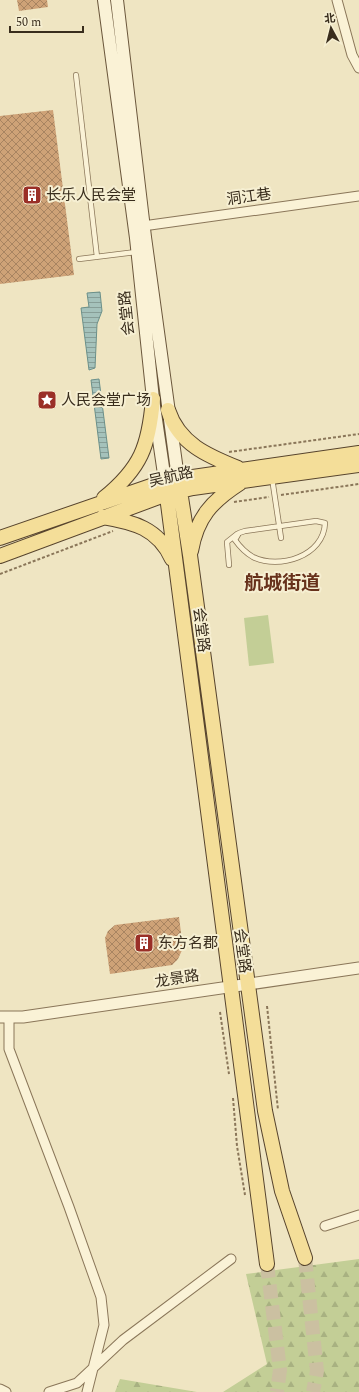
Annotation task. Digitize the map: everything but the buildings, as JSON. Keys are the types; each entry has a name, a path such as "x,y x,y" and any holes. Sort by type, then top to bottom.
{"main road":[{"name":"会堂路","path":"104,0 137,252 154,399 172,486 190,555 272,1150 282,1191 306,1258"},
{"name":"会堂路","path":"117,0 143,226 168,410 172,486 170,514 176,568 267,1264"},
{"path":"98,503 133,470 148,438 154,399"},
{"path":"168,410 176,429 194,448 242,475 203,515 195,535 190,555"},
{"name":"吴航路","path":"0,538 98,503 172,486 242,475 359,453"},
{"name":"吴航路","path":"242,475 272,477 359,464"},
{"name":"吴航路","path":"0,556 102,517 172,486"},
{"path":"102,517 132,523 154,534 163,542 176,568"}],"street":[{"path":"337,0 352,55 359,68"},
{"name":"洞江巷","path":"143,226 359,196"},
{"name":"龙景路","path":"4,1017 23,1017 359,968"},
{"path":"4,1017 9,1049 69,1207 101,1297 104,1325 87,1392"},
{"path":"325,1226 359,1215"},
{"path":"49,1392 76,1383 123,1340 231,1259"},
{"path":"0,1390 6,1392"}],"lane":[{"path":"76,75 97,257"},
{"path":"79,260 137,252"},
{"path":"272,477 281,538"},
{"path":"229,565 227,542 239,533 307,522 325,523 323,535 318,544 312,550 294,559 270,561 253,557 240,547 236,540 239,533"}],"path":[{"path":"225,452 359,434"},
{"path":"0,574 113,531"},
{"path":"267,1006 278,1114"},
{"path":"220,1012 230,1077"},
{"path":"232,1092 237,1146 246,1199"}],"green space":[{"path":"268,615 274,663 249,666 244,618"},
{"path":"359,1259 359,1392 223,1392 267,1364 246,1274"},
{"path":"120,1379 197,1392 115,1392"}],"water":[{"path":"100,292 102,311 97,324 95,368 89,370 81,308 89,307 87,293"},
{"path":"99,379 109,458 101,459 91,380"}],"tunnel":[{"path":"305,1258 317,1371 313,1392"},
{"path":"267,1264 280,1370 277,1392"}],"place":[{"name":"长乐人民会堂","path":"32,195"},
{"name":"人民会堂广场","path":"47,400"},
{"name":"东方名郡","path":"144,943"}],"district":[{"name":"航城街道","path":"282,583"}]}
